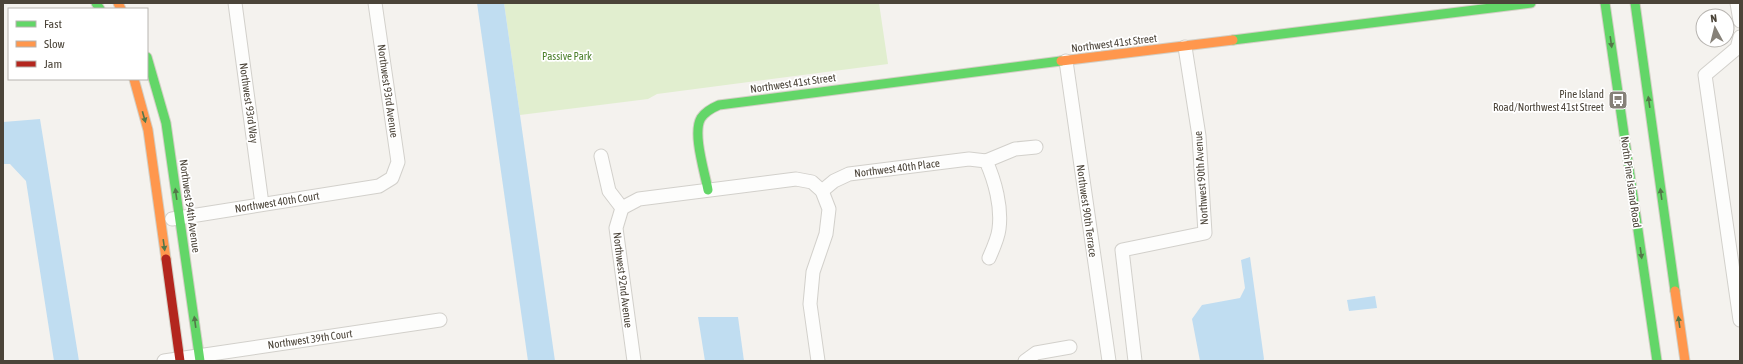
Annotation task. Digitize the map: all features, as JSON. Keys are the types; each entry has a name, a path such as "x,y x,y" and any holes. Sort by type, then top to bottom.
{"street":[{"name":"Northwest 93rd Way","path":"235,3 262,204"},
{"name":"Northwest 93rd Avenue","path":"375,3 398,162 392,178"},
{"name":"Northwest 41st Street","path":"708,190 699,134 699,124 703,116 710,109 732,103 1532,3"},
{"name":"North Pine Island Road","path":"1605,3 1657,361"},
{"path":"1635,3 1685,361"},
{"path":"1737,3 1740,21"},
{"path":"1740,37 1737,48 1705,75 1740,320"},
{"name":"Northwest 90th Avenue","path":"1136,361 1122,250 1205,233 1199,136 1185,47"},
{"name":"Northwest 94th Avenue","path":"148,60 166,123 200,358"},
{"name":"Northwest 90th Terrace","path":"1066,61 1108,361"},
{"path":"134,80 148,130 180,360"},
{"path":"989,258 999,230 999,209 992,174 986,161 1015,149 1036,147"},
{"path":"601,156 609,191 622,208 639,198 796,179 812,182 822,191 829,209 826,234 813,272 810,304 818,361"},
{"name":"Northwest 40th Place","path":"822,191 834,181 850,174 970,158 986,161"},
{"name":"Northwest 40th Court","path":"161,220 379,186 392,178"},
{"name":"Northwest 92nd Avenue","path":"622,208 616,228 634,361"},
{"name":"Northwest 39th Court","path":"164,361 200,358 440,320"},
{"path":"1025,361 1036,352 1070,347"}],"green space":[{"name":"Passive Park","path":"504,3 879,3 888,64 657,94 648,99 520,115"}],"water":[{"path":"477,3 504,3 555,361 528,361"},
{"path":"40,119 79,361 54,361 26,181 10,164 3,164 3,122"},
{"path":"1250,257 1264,359 1263,361 1200,361 1192,319 1202,305 1240,298 1245,288 1241,260"},
{"path":"1375,296 1377,308 1349,311 1347,300"},
{"path":"698,317 738,317 744,361 705,361"}],"traffic: fast":[{"path":"96,3 99,8"},
{"path":"1233,40 1531,3"},
{"path":"1605,3 1657,361"},
{"path":"1635,3 1675,291"},
{"path":"148,60 166,123 200,361"},
{"path":"708,190 698,143 699,125 701,118 711,109 719,105 1061,61"}],"traffic: slow":[{"path":"118,3 120,8"},
{"path":"1061,61 1233,40"},
{"path":"134,80 148,130 166,259"},
{"path":"1675,291 1685,361"}],"traffic: jam":[{"path":"166,259 180,361"}],"place":[{"name":"Pine Island Road/Northwest 41st Street","path":"1618,100"}]}
